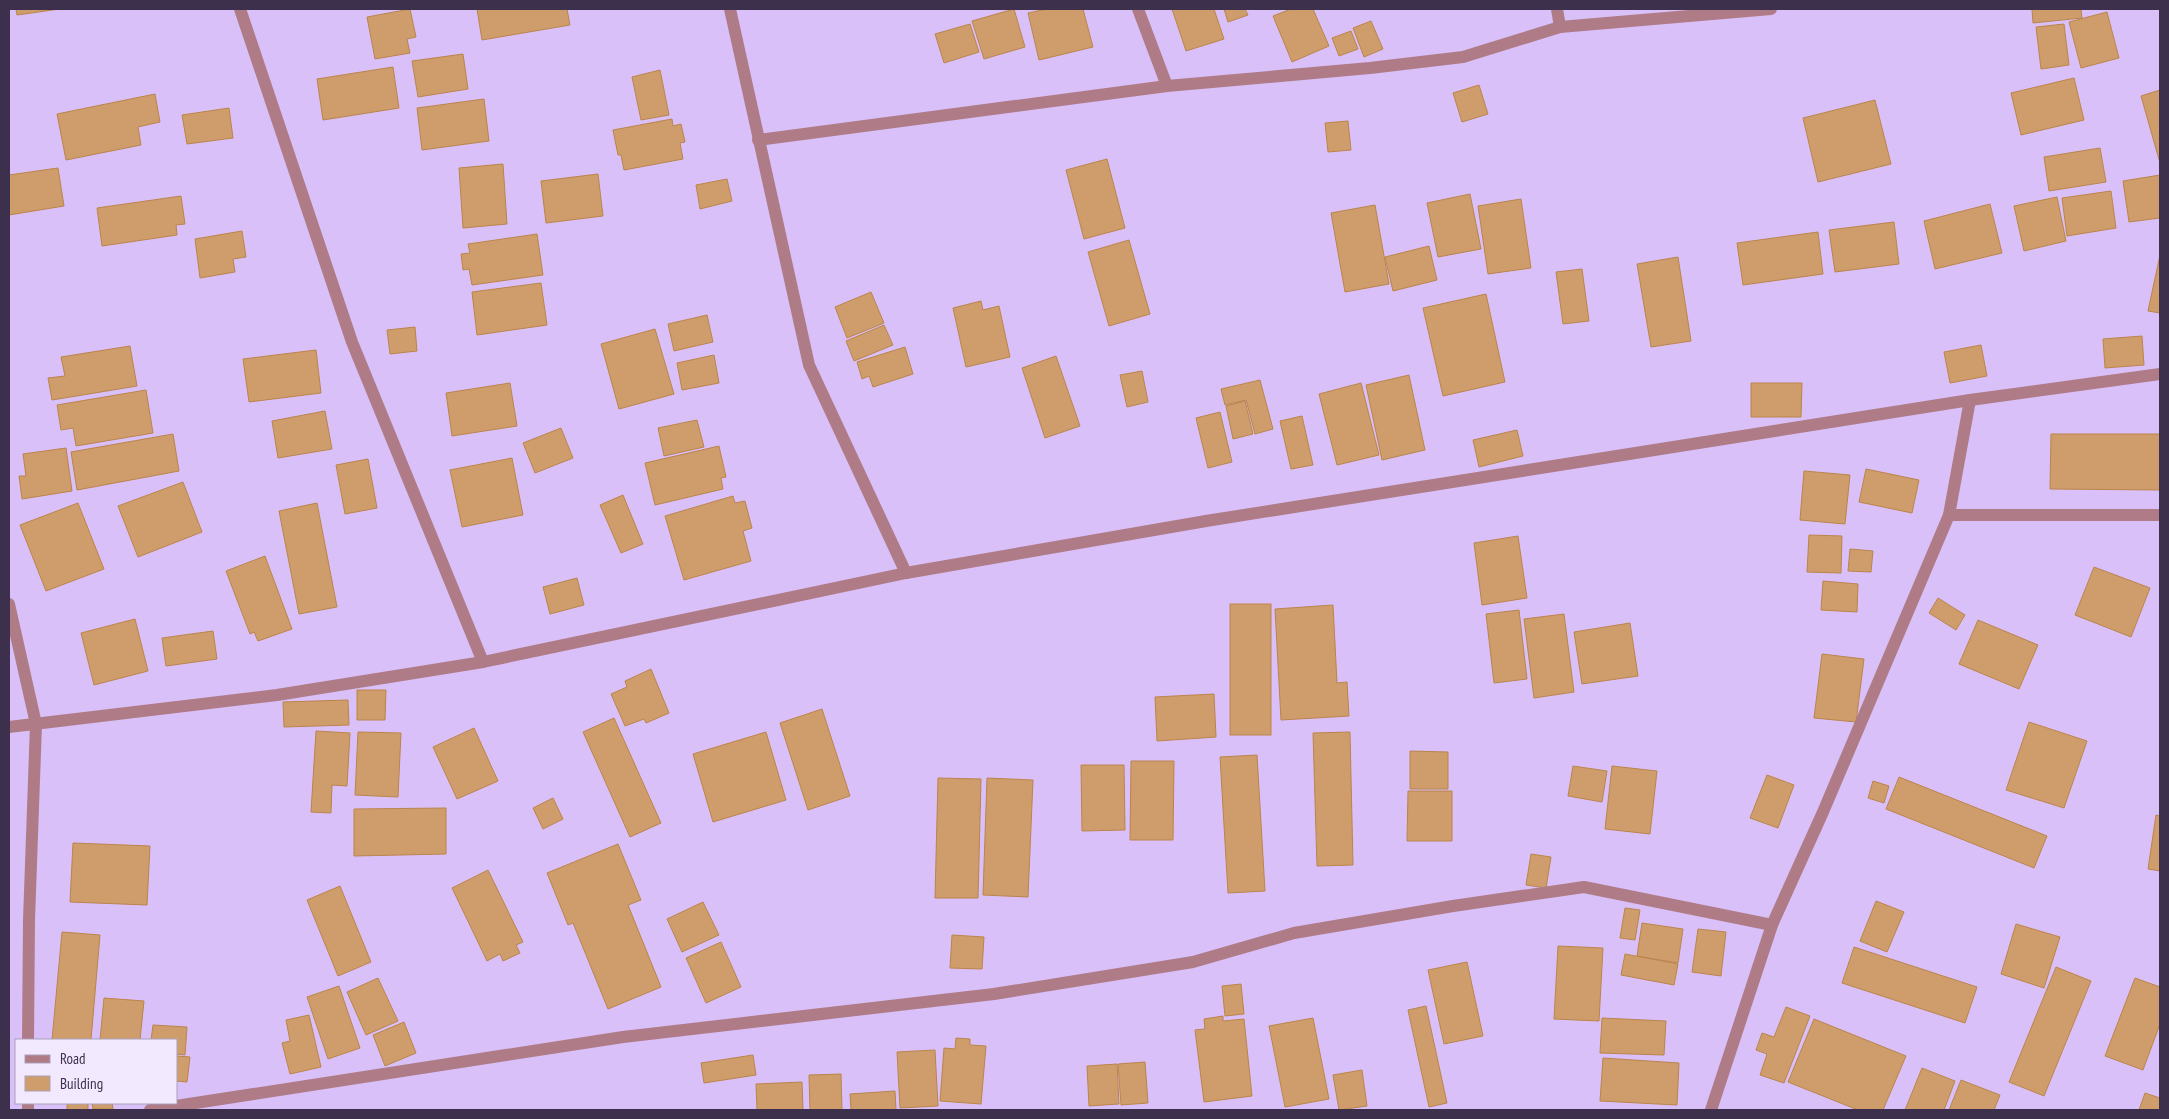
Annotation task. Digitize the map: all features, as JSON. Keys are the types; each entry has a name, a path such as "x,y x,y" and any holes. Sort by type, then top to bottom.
{"street":[{"path":"240,9 352,342 483,662"},
{"path":"730,9 809,365 906,573"},
{"path":"1138,9 1167,86"},
{"path":"1557,9 1560,27"},
{"path":"758,140 1167,86 1370,68 1463,57 1560,27 1771,9"},
{"path":"9,727 277,695 483,662 906,573 1216,520 1970,400 2160,374"},
{"path":"1710,1110 1772,925 1823,812 1949,515 1970,400"},
{"path":"1949,515 2160,515"},
{"path":"9,604 36,724 29,920 28,1039"},
{"path":"150,1110 623,1037 994,994 1194,962 1294,933 1584,886 1772,925"}],"building":[{"path":"16,9 60,9 17,15"},
{"path":"410,9 416,37 407,39 410,53 375,59 367,17"},
{"path":"477,9 567,9 570,25 482,40"},
{"path":"1014,9 1025,47 984,59 972,21"},
{"path":"1047,9 1083,9 1093,47 1039,60 1028,13"},
{"path":"1172,9 1214,9 1224,39 1186,51"},
{"path":"1224,9 1245,9 1248,15 1228,22"},
{"path":"1291,9 1313,9 1329,46 1292,62 1273,16"},
{"path":"2032,9 2081,9 2082,18 2033,23"},
{"path":"2107,12 2119,58 2081,68 2069,22"},
{"path":"1371,21 1383,49 1364,57 1353,28"},
{"path":"970,24 979,52 944,63 935,34"},
{"path":"2064,24 2069,65 2041,69 2036,27"},
{"path":"1351,31 1358,49 1339,56 1332,38"},
{"path":"463,54 468,89 418,97 412,61"},
{"path":"393,67 399,108 323,120 317,79"},
{"path":"660,70 669,115 641,120 632,77"},
{"path":"2074,78 2084,120 2021,135 2011,93"},
{"path":"1479,85 1488,114 1462,122 1453,93"},
{"path":"2160,90 2160,163 2141,96"},
{"path":"155,94 160,122 138,127 141,145 66,160 57,114"},
{"path":"484,99 489,141 422,150 417,108"},
{"path":"1875,100 1891,164 1818,182 1803,118"},
{"path":"229,108 233,138 187,144 182,115"},
{"path":"672,119 673,126 681,124 685,142 680,143 683,159 624,170 621,155 618,155 613,130"},
{"path":"1348,121 1351,150 1328,152 1325,123"},
{"path":"2100,148 2106,182 2049,191 2044,157"},
{"path":"1107,159 1125,228 1084,239 1066,170"},
{"path":"503,164 507,224 463,228 459,168"},
{"path":"58,168 64,206 9,215 9,175"},
{"path":"598,174 603,216 546,223 541,181"},
{"path":"2160,175 2160,218 2129,222 2123,181"},
{"path":"727,179 732,201 700,209 696,185"},
{"path":"2111,191 2116,228 2067,236 2062,198"},
{"path":"1470,194 1481,249 1438,257 1427,203"},
{"path":"181,196 185,224 176,225 177,235 102,246 97,208"},
{"path":"2057,197 2066,241 2024,251 2014,206"},
{"path":"1521,199 1531,268 1488,274 1478,206"},
{"path":"1990,204 2002,253 1935,269 1924,221"},
{"path":"1375,205 1389,284 1345,292 1331,213"},
{"path":"1894,222 1899,264 1835,272 1829,230"},
{"path":"242,231 246,257 233,259 235,272 200,278 195,239"},
{"path":"1818,232 1823,274 1743,285 1737,243"},
{"path":"537,234 543,275 472,285 469,269 463,270 461,254 470,253 468,244"},
{"path":"1129,240 1150,314 1109,326 1088,252"},
{"path":"1429,246 1437,280 1393,291 1385,257"},
{"path":"2160,255 2160,313 2148,311"},
{"path":"1678,257 1691,341 1651,347 1637,264"},
{"path":"1582,269 1589,321 1563,324 1556,272"},
{"path":"541,283 547,325 477,335 472,292"},
{"path":"871,292 884,323 847,338 835,307"},
{"path":"1486,294 1505,382 1443,396 1423,308"},
{"path":"981,301 983,310 999,306 1010,357 966,367 953,308"},
{"path":"707,315 713,342 674,351 668,324"},
{"path":"884,325 893,345 854,361 846,341"},
{"path":"415,327 417,351 390,354 387,330"},
{"path":"655,329 674,394 619,409 601,344"},
{"path":"2142,336 2144,365 2105,368 2103,339"},
{"path":"1981,345 1987,376 1950,383 1944,352"},
{"path":"130,346 137,386 52,400 48,378 65,376 61,357"},
{"path":"905,347 913,374 873,387 869,376 862,379 857,362"},
{"path":"316,350 321,393 249,402 243,359"},
{"path":"714,355 719,383 682,390 677,363"},
{"path":"1056,356 1080,426 1045,438 1022,368"},
{"path":"1142,371 1148,402 1127,407 1120,375"},
{"path":"1409,375 1425,450 1382,460 1366,385"},
{"path":"1260,380 1273,429 1255,434 1246,400 1225,405 1221,389"},
{"path":"510,383 517,426 452,436 446,393"},
{"path":"1361,383 1379,455 1337,465 1319,394"},
{"path":"1751,383 1802,383 1801,417 1751,417"},
{"path":"146,390 153,433 76,446 73,428 61,430 57,405"},
{"path":"1245,401 1253,434 1233,439 1226,406"},
{"path":"325,411 332,449 278,458 272,421"},
{"path":"1220,412 1232,462 1208,468 1196,418"},
{"path":"1302,416 1313,465 1291,469 1280,421"},
{"path":"697,420 704,447 664,456 658,428"},
{"path":"561,428 573,458 535,473 523,443"},
{"path":"1517,430 1523,456 1479,467 1473,440"},
{"path":"173,434 179,471 77,490 71,452"},
{"path":"2051,434 2160,434 2160,490 2050,489"},
{"path":"719,446 726,477 721,478 723,489 655,505 645,463"},
{"path":"66,448 72,491 22,499 19,476 26,476 23,454"},
{"path":"512,458 523,515 462,527 450,470"},
{"path":"368,459 377,508 345,514 336,465"},
{"path":"1866,469 1919,480 1912,513 1859,502"},
{"path":"1804,471 1850,475 1845,524 1800,520"},
{"path":"183,482 202,532 138,557 118,506"},
{"path":"623,495 643,544 621,553 600,505"},
{"path":"733,496 735,503 745,501 752,528 743,531 751,561 684,580 665,516"},
{"path":"78,503 104,569 46,591 20,525"},
{"path":"317,503 337,607 299,614 279,511"},
{"path":"1809,535 1842,536 1841,573 1807,572"},
{"path":"1518,536 1527,598 1482,605 1474,543"},
{"path":"1850,549 1873,551 1871,572 1848,571"},
{"path":"265,556 292,629 258,641 254,632 250,634 226,571"},
{"path":"2094,567 2150,588 2131,637 2075,615"},
{"path":"577,578 584,605 550,614 543,587"},
{"path":"1823,581 1858,584 1857,612 1821,610"},
{"path":"1938,598 1965,615 1956,630 1929,613"},
{"path":"1230,604 1271,604 1271,735 1230,735"},
{"path":"1333,605 1337,683 1347,682 1349,716 1281,720 1275,609"},
{"path":"1519,610 1527,679 1494,683 1486,614"},
{"path":"1564,614 1574,692 1534,698 1524,619"},
{"path":"135,619 148,671 94,685 81,633"},
{"path":"1978,620 2038,645 2019,689 1959,664"},
{"path":"1630,623 1638,676 1582,684 1574,632"},
{"path":"213,631 217,659 166,666 162,638"},
{"path":"1822,654 1864,659 1856,722 1814,718"},
{"path":"651,669 669,713 646,723 644,719 625,726 611,694 627,687 625,681"},
{"path":"357,690 386,690 385,720 357,720"},
{"path":"1214,694 1216,737 1157,741 1155,697"},
{"path":"348,700 349,725 284,727 283,702"},
{"path":"822,709 850,796 808,810 780,723"},
{"path":"614,718 661,823 630,837 583,732"},
{"path":"2029,722 2087,741 2064,808 2006,790"},
{"path":"474,728 498,781 457,799 433,747"},
{"path":"316,731 350,733 347,786 332,785 331,813 311,812"},
{"path":"358,732 401,733 398,797 355,795"},
{"path":"766,732 786,800 713,822 693,754"},
{"path":"1350,732 1353,865 1317,866 1313,733"},
{"path":"1410,751 1448,752 1448,789 1410,789"},
{"path":"1257,755 1265,891 1228,893 1220,757"},
{"path":"1131,761 1174,761 1173,840 1130,840"},
{"path":"1081,765 1124,765 1125,830 1082,831"},
{"path":"1573,766 1607,771 1602,802 1568,796"},
{"path":"1612,766 1657,771 1650,834 1605,829"},
{"path":"1767,775 1794,785 1778,828 1750,818"},
{"path":"1899,777 2047,836 2034,868 1886,809"},
{"path":"938,778 981,779 978,898 935,898"},
{"path":"987,778 1033,780 1028,897 983,895"},
{"path":"1873,781 1889,786 1884,803 1868,798"},
{"path":"1408,791 1452,791 1452,841 1407,841"},
{"path":"553,798 563,819 543,829 533,808"},
{"path":"446,808 446,854 354,856 354,809"},
{"path":"2156,815 2160,816 2160,871 2148,869"},
{"path":"73,843 150,846 147,905 70,902"},
{"path":"618,844 641,900 628,905 661,987 608,1009 573,923 568,925 547,873"},
{"path":"1531,854 1551,857 1546,888 1526,885"},
{"path":"488,870 523,942 516,945 520,953 503,961 500,954 487,961 452,888"},
{"path":"340,886 371,962 338,976 307,900"},
{"path":"1876,901 1904,912 1887,952 1860,941"},
{"path":"703,902 719,935 682,952 667,919"},
{"path":"1625,908 1640,910 1635,940 1620,938"},
{"path":"1642,923 1683,929 1678,963 1637,956"},
{"path":"2016,924 2060,937 2044,988 2001,974"},
{"path":"1698,929 1726,932 1721,976 1692,972"},
{"path":"62,932 100,935 91,1039 52,1039"},
{"path":"952,935 984,937 982,969 950,968"},
{"path":"721,942 741,987 706,1003 686,958"},
{"path":"1558,946 1603,948 1599,1021 1554,1019"},
{"path":"1854,947 1977,987 1965,1023 1842,983"},
{"path":"1625,954 1678,964 1674,985 1621,975"},
{"path":"1467,962 1483,1036 1444,1044 1428,970"},
{"path":"2056,967 2091,981 2044,1096 2009,1082"},
{"path":"378,978 398,1021 366,1035 347,992"},
{"path":"2135,978 2160,987 2160,1024 2143,1070 2105,1056"},
{"path":"1241,984 1244,1014 1225,1016 1222,986"},
{"path":"339,986 360,1048 328,1059 307,997"},
{"path":"104,998 144,1001 140,1039 100,1039"},
{"path":"1426,1006 1447,1103 1429,1107 1408,1010"},
{"path":"1786,1007 1810,1016 1784,1083 1760,1075 1767,1054 1756,1050 1762,1033 1774,1037"},
{"path":"309,1015 321,1067 290,1074 282,1043 290,1041 286,1020"},
{"path":"1223,1016 1223,1021 1244,1019 1252,1096 1204,1102 1195,1030 1205,1029 1204,1019"},
{"path":"1313,1018 1329,1099 1285,1107 1269,1026"},
{"path":"1602,1018 1666,1021 1664,1055 1600,1053"},
{"path":"1814,1019 1906,1056 1883,1110 1858,1110 1788,1082"},
{"path":"404,1022 416,1053 385,1066 373,1035"},
{"path":"153,1025 187,1027 185,1055 178,1054 178,1039 151,1039"},
{"path":"956,1038 970,1039 970,1045 986,1046 981,1104 940,1101 944,1048 955,1049"},
{"path":"935,1050 938,1106 900,1108 897,1052"},
{"path":"753,1055 756,1075 704,1083 701,1063"},
{"path":"178,1056 190,1057 187,1082 178,1081"},
{"path":"1603,1058 1679,1063 1677,1105 1600,1101"},
{"path":"1145,1062 1148,1103 1121,1105 1118,1064"},
{"path":"1117,1064 1119,1104 1089,1106 1087,1066"},
{"path":"1922,1068 1955,1081 1944,1110 1905,1110"},
{"path":"1362,1070 1367,1106 1339,1110 1333,1075"},
{"path":"841,1074 842,1110 810,1110 809,1075"},
{"path":"1961,1080 2000,1095 1994,1110 1949,1110"},
{"path":"802,1082 803,1110 757,1110 756,1084"},
{"path":"895,1091 896,1110 851,1110 850,1094"},
{"path":"2145,1093 2160,1098 2160,1110 2139,1110"},
{"path":"67,1104 88,1104 88,1110 67,1110"},
{"path":"92,1104 112,1104 113,1109 93,1109"}]}
